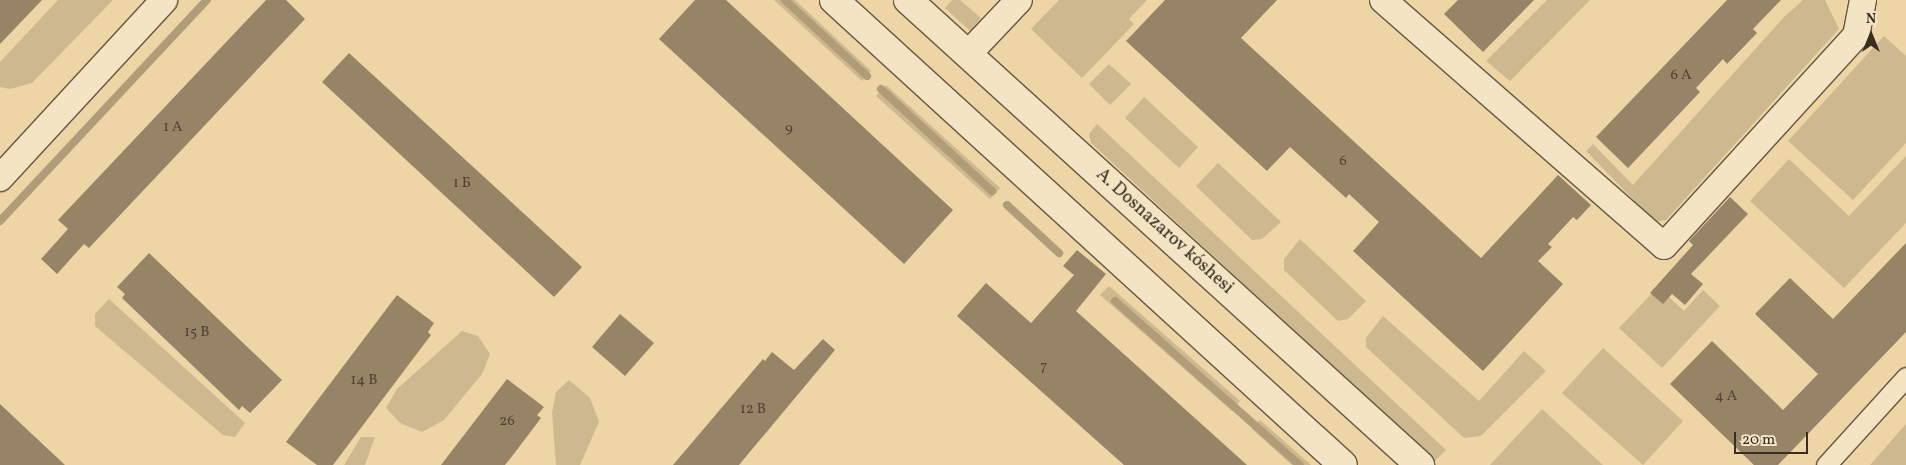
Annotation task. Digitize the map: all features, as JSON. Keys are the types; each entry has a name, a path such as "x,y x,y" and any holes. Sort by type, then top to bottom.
{"main road":[{"path":"834,0 1343,465"},
{"name":"A. Dosnazarov kóshesi","path":"908,0 1420,465"}],"street":[{"path":"0,178 164,0"},
{"path":"968,54 1019,0"},
{"path":"1383,0 1664,246 1856,36 1863,0"},
{"path":"1826,465 1906,376"}],"shaded area":[{"path":"58,0 113,0 32,83 10,89 0,87 0,62"},
{"path":"774,0 795,0 871,71 862,81"},
{"path":"952,0 960,0 981,18 970,31 945,8"},
{"path":"1059,0 1147,0 1129,19 1134,24 1082,78 1031,29"},
{"path":"1547,0 1590,0 1510,81 1486,61"},
{"path":"1803,0 1825,0 1839,29 1666,220 1655,222 1586,151 1593,144 1633,185 1784,17"},
{"path":"1884,36 1906,56 1906,143 1853,200 1788,141"},
{"path":"1109,64 1131,84 1110,105 1089,84"},
{"path":"886,85 1000,188 990,199 876,96"},
{"path":"1144,97 1198,147 1179,168 1125,118"},
{"path":"1097,124 1446,450 1435,461 1091,143 1089,134"},
{"path":"1906,156 1906,223 1844,288 1750,201 1789,159 1849,216"},
{"path":"1218,163 1281,222 1262,239 1252,240 1196,186"},
{"path":"1300,239 1366,301 1348,319 1338,321 1284,270 1284,259"},
{"path":"1109,286 1240,401 1232,411 1100,295"},
{"path":"1658,287 1684,311 1703,290 1720,306 1662,368 1619,328"},
{"path":"109,299 245,423 235,437 223,435 95,326 95,314"},
{"path":"1383,316 1479,401 1524,351 1546,371 1481,436 1464,438 1366,347 1366,338"},
{"path":"462,331 478,336 490,354 482,374 444,420 422,432 400,423 386,408 397,389"},
{"path":"1603,348 1683,421 1643,465 1562,393"},
{"path":"569,380 590,398 599,422 580,465 556,465 552,413 556,392"},
{"path":"1542,409 1603,465 1490,465"},
{"path":"1260,420 1311,465 1292,465 1252,429"},
{"path":"1906,424 1906,465 1870,465"},
{"path":"361,437 375,437 365,465 344,465"}],"building":[{"path":"0,0 42,0 0,44"},
{"path":"266,0 286,0 305,19 89,248 84,244 57,274 41,259 68,229 58,220"},
{"path":"695,0 726,0 953,210 904,264 659,39"},
{"path":"1165,0 1277,0 1241,38 1481,258 1558,175 1591,205 1577,220 1573,217 1548,244 1552,247 1538,261 1563,284 1483,371 1353,251 1379,222 1349,194 1346,198 1290,147 1267,171 1126,41"},
{"path":"1458,0 1534,0 1483,52 1444,14"},
{"path":"1727,0 1781,0 1753,29 1757,33 1727,64 1723,59 1696,88 1700,92 1628,168 1596,137"},
{"path":"349,53 582,267 554,297 322,82"},
{"path":"1730,197 1748,214 1691,274 1703,284 1685,305 1672,294 1663,304 1650,293 1693,245 1689,241"},
{"path":"1906,243 1906,332 1778,465 1754,465 1670,384 1712,341 1783,410 1818,374 1755,314 1790,278 1833,319"},
{"path":"1077,250 1106,274 1076,311 1247,465 1124,465 957,316 986,283 1031,323 1074,275 1063,266"},
{"path":"149,253 282,380 250,413 242,406 239,410 122,298 125,294 117,287"},
{"path":"397,295 434,323 428,332 431,335 333,465 317,465 286,442"},
{"path":"620,314 654,343 625,376 592,347"},
{"path":"823,339 835,350 739,465 673,465 763,359 765,361 772,352 794,370"},
{"path":"507,379 544,407 537,415 541,418 513,455 505,465 441,465"},
{"path":"0,404 34,436 65,465 0,465"}],"waterway":[{"path":"0,221 207,0"},
{"path":"785,0 867,76"},
{"path":"881,89 992,191"},
{"path":"1007,205 1059,253"},
{"path":"1115,301 1300,465"}]}
